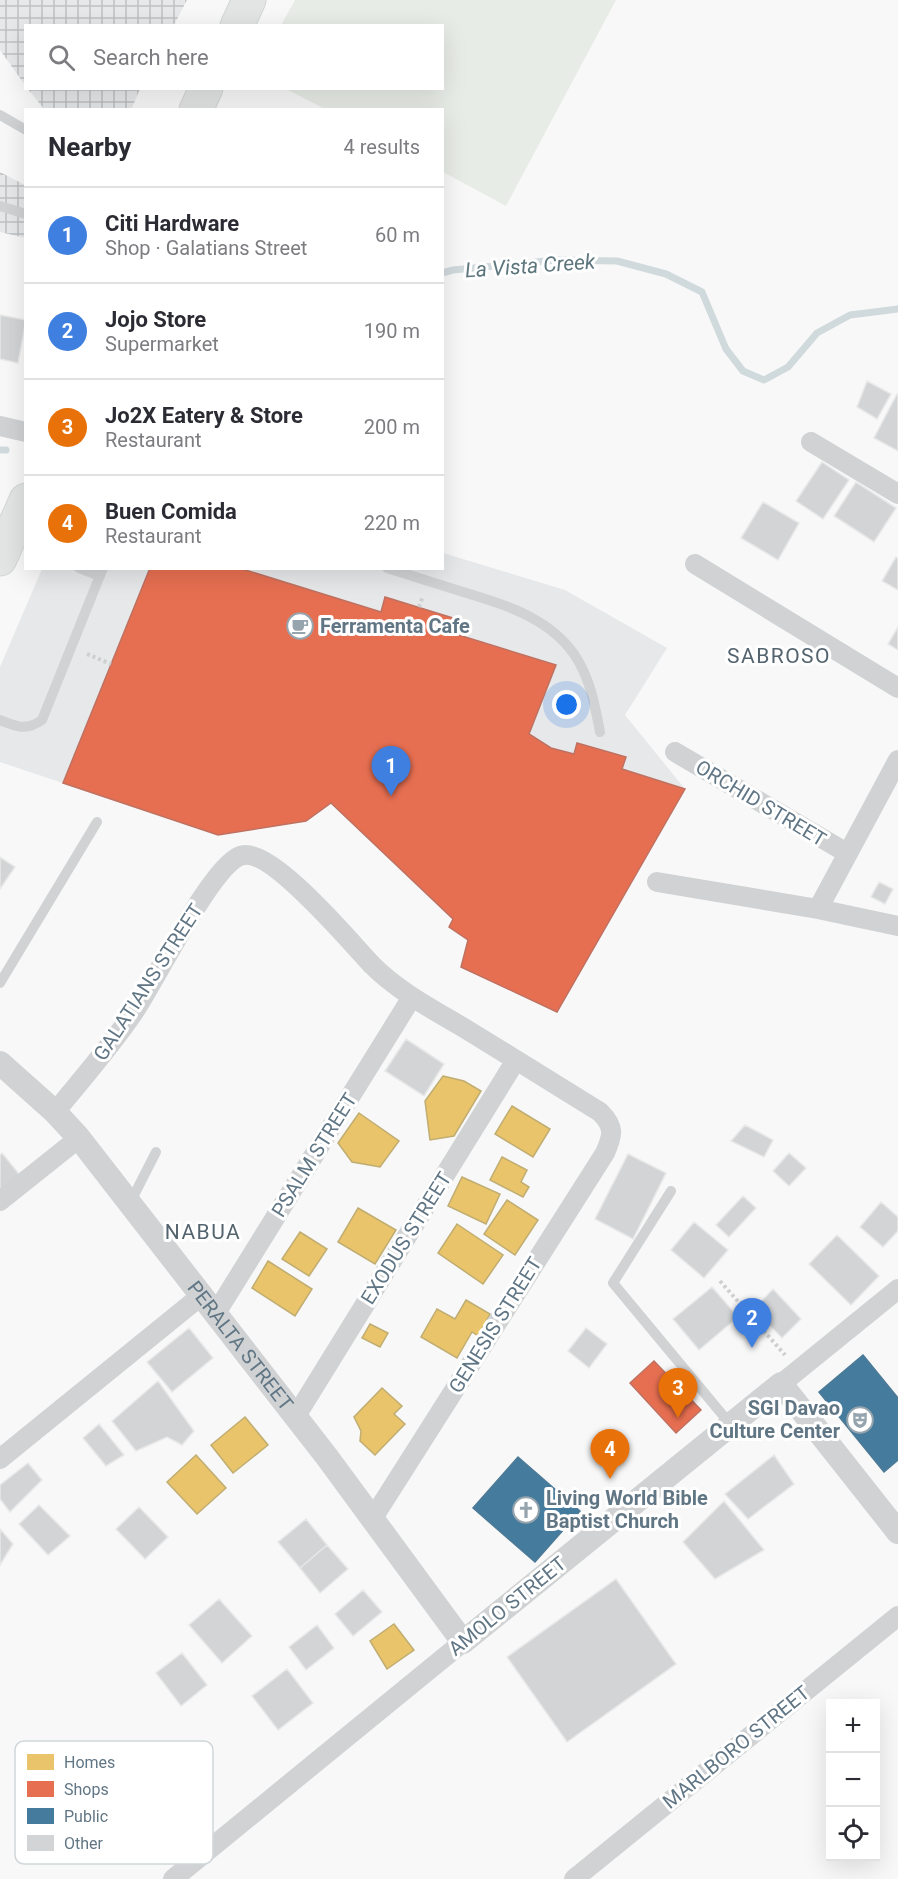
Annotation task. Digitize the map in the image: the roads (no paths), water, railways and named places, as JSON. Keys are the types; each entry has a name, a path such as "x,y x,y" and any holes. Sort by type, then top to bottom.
{"highway":[{"path":"238,24 249,0"},
{"path":"197,108 205,90"},
{"path":"8,550 24,506"}],"street":[{"path":"0,426 24,432"},
{"path":"811,442 898,494"},
{"path":"695,564 898,688"},
{"name":"ORCHID STREET","path":"675,752 847,854"},
{"path":"818,909 898,760"},
{"name":"GALATIANS STREET","path":"56,1112 103,1055 135,1010 208,890 226,865 241,855 256,856 273,865 302,891 374,967 412,997"},
{"path":"657,882 818,909 898,926"},
{"path":"412,997 516,1060"},
{"name":"PSALM STREET","path":"0,1459 209,1304 412,997"},
{"name":"GENESIS STREET","path":"372,1518 611,1139 608,1120 600,1112 516,1060"},
{"name":"EXODUS STREET","path":"296,1416 516,1060"},
{"name":"PERALTA STREET","path":"0,1063 56,1112 79,1138 296,1416 463,1642"},
{"path":"0,1201 79,1138"},
{"name":"AMOLO STREET","path":"213,1846 898,1289"},
{"path":"789,1377 898,1532"},
{"name":"MARLBORO STREET","path":"574,1879 898,1616"},
{"name":"AMOLO STREET","path":"173,1879 191,1864"}],"lane":[{"path":"0,115 24,129"},
{"path":"0,206 24,213"},
{"path":"393,570 522,611 541,622 563,640 583,668 600,732"},
{"path":"0,720 18,728 26,728 42,720 102,572"},
{"path":"0,983 97,822"},
{"path":"130,1204 156,1152"},
{"path":"670,1191 613,1283 731,1425"}],"waterway":[{"name":"La Vista Creek","path":"444,272 556,260 617,261 666,274 702,292 726,349 743,371 764,380 788,367 817,333 850,315 898,309"},
{"name":"La Vista Creek","path":"0,450 6,450"}],"place":[{"name":"Ferramenta Cafe","path":"300,626"},
{"name":"Citi Hardware","path":"391,796"},
{"name":"Jojo Store","path":"752,1348"},
{"name":"Jo2X Eatery & Store","path":"678,1418"},
{"name":"SGI Davao Culture Center","path":"860,1420"},
{"name":"Buen Comida","path":"610,1479"},
{"name":"Living World Bible Baptist Church","path":"526,1510"}],"district":[{"name":"SABROSO","path":"779,656"},
{"name":"NABUA","path":"203,1232"}]}
